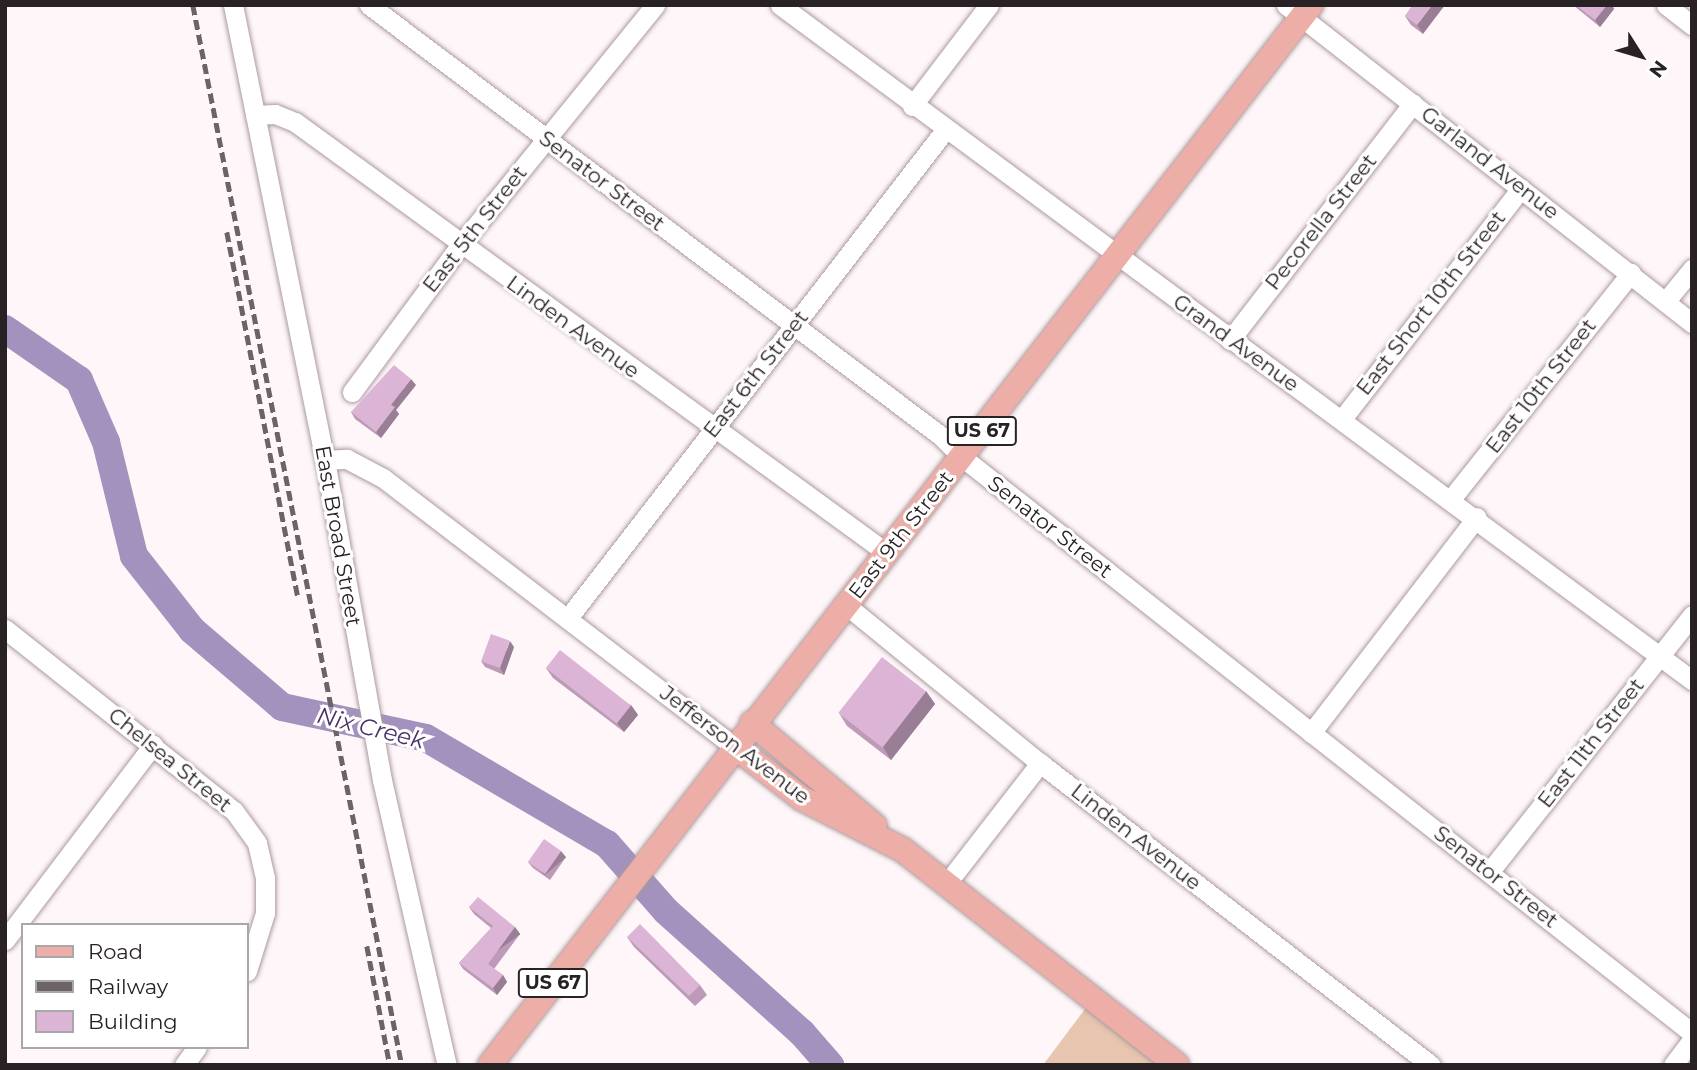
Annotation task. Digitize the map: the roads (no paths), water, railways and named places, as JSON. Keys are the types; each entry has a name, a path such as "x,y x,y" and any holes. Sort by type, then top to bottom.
{"main road":[{"name":"East 9th Street","path":"489,1065 734,746 962,457 1300,9"},
{"path":"752,723 836,790 893,843"},
{"name":"Jefferson Avenue","path":"734,746 801,798 893,843 1177,1065"}],"street":[{"name":"East Broad Street","path":"233,5 325,460 382,780 447,1065"},
{"name":"Senator Street","path":"369,5 942,436 962,457 1692,1033"},
{"name":"East 5th Street","path":"352,392 461,244 655,5"},
{"name":"Grand Avenue","path":"780,5 912,106 1230,340 1477,517 1692,680"},
{"path":"912,106 989,5"},
{"path":"1666,5 1692,25"},
{"name":"Garland Avenue","path":"1300,9 1413,103 1692,323"},
{"name":"Pecorella Street","path":"1230,340 1413,103"},
{"name":"Linden Avenue","path":"255,115 275,114 295,122 713,430 887,553"},
{"name":"East 6th Street","path":"568,618 945,130"},
{"name":"East Short 10th Street","path":"1342,419 1521,188"},
{"path":"1665,302 1692,269"},
{"name":"East 10th Street","path":"1451,499 1631,273"},
{"name":"Jefferson Avenue","path":"325,460 348,459 383,478 734,746"},
{"path":"1311,733 1477,517"},
{"name":"Linden Avenue","path":"846,605 1040,763 1431,1065"},
{"name":"East 11th Street","path":"1490,872 1692,615"},
{"name":"Chelsea Street","path":"5,629 234,811 257,843 265,878 265,913 248,968"},
{"path":"12,930 153,745"},
{"path":"947,883 1040,763"},
{"path":"1673,1065 1692,1040"}],"waterway":[{"name":"Nix Creek","path":"5,329 79,380 106,442 134,556 192,630 282,707 426,738 607,844 666,911 802,1033 830,1065"}],"railway":[{"path":"193,5 402,1065"},
{"path":"227,232 298,596"},
{"path":"367,946 390,1065"}]}
